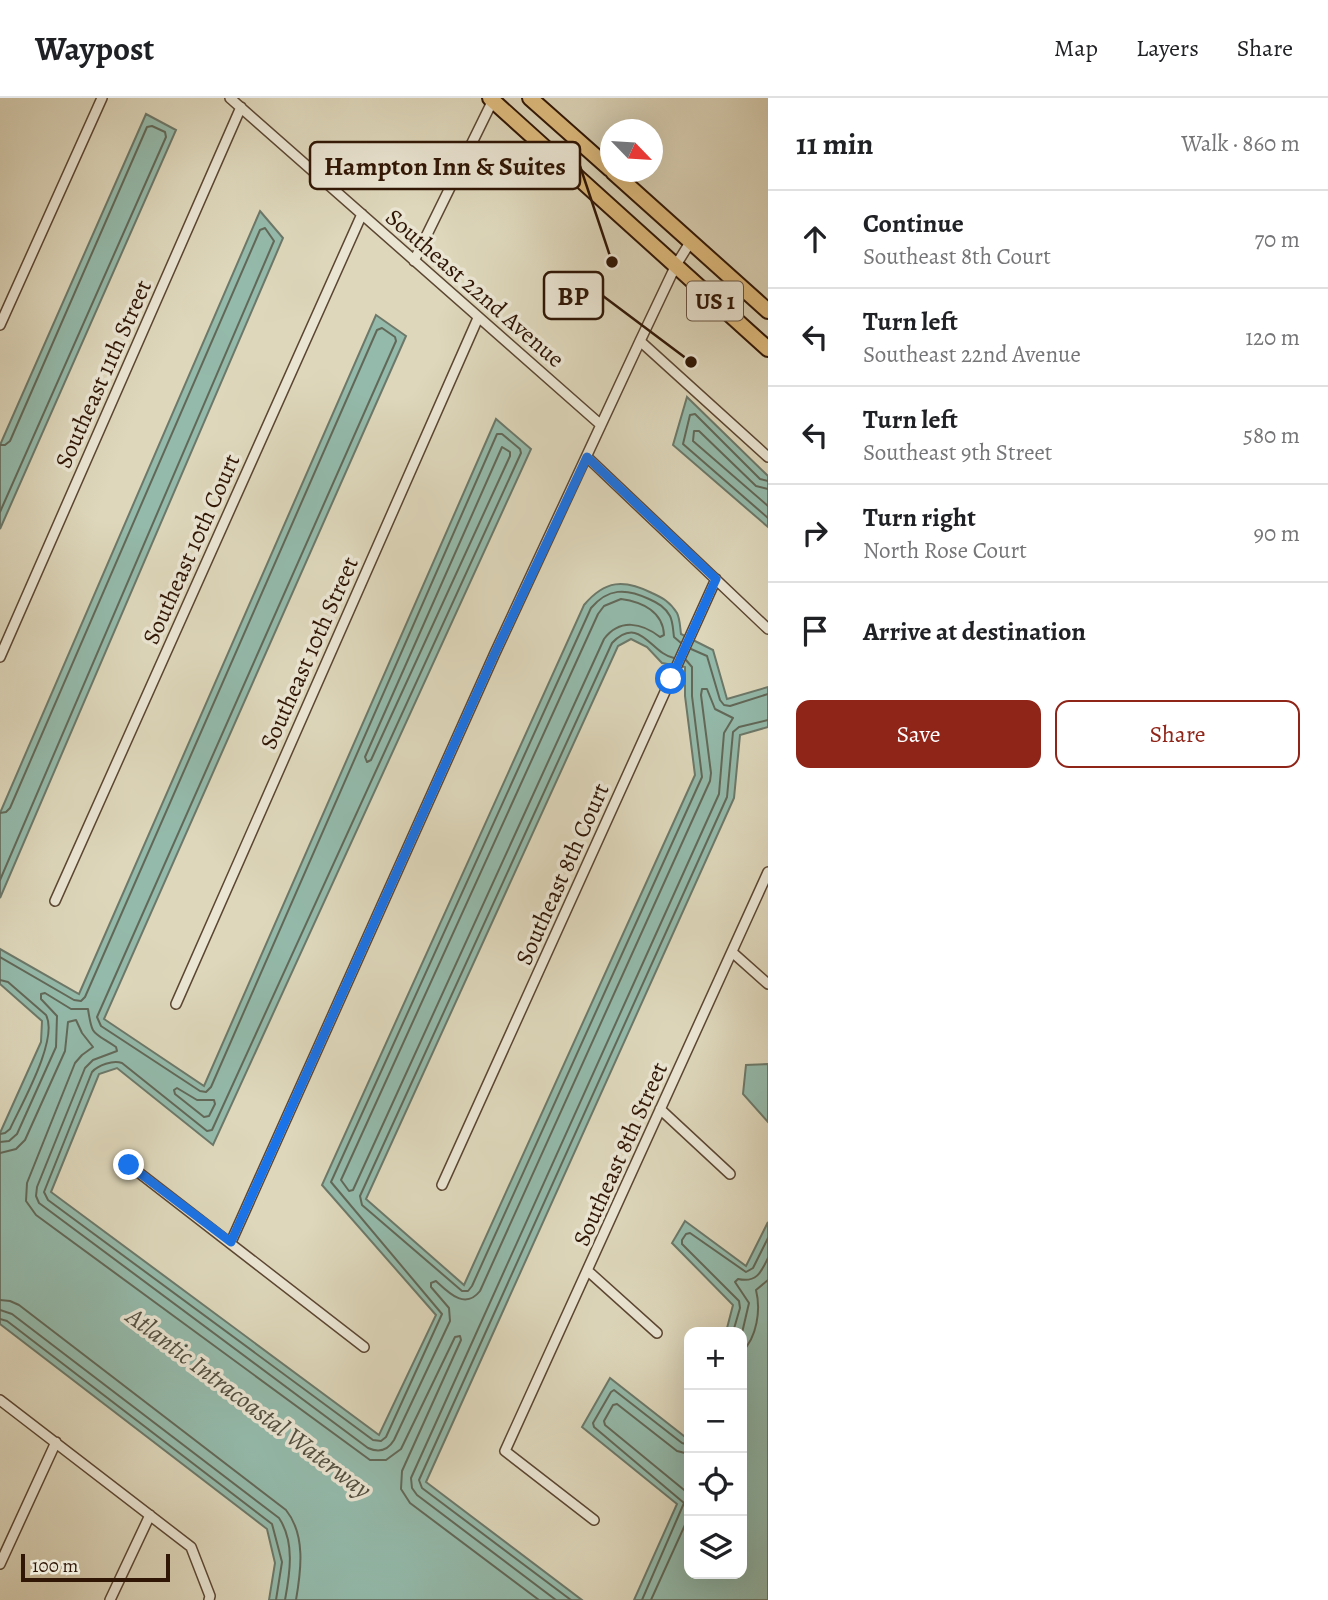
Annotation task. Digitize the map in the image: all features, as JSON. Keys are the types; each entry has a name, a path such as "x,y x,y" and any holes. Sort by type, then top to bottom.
{"main road":[{"name":"US 1","path":"494,99 768,349"},
{"name":"US 1","path":"529,99 600,160"},
{"name":"US 1","path":"625,182 768,311"}],"street":[{"path":"0,325 103,98"},
{"name":"Southeast 22nd Avenue","path":"230,98 601,425"},
{"path":"414,261 494,99"},
{"name":"Southeast 11th Street","path":"0,657 241,107"},
{"name":"Southeast 10th Court","path":"55,901 362,214"},
{"path":"231,1242 495,653 676,265 691,241"},
{"name":"Southeast 10th Street","path":"176,1004 478,318"},
{"path":"640,341 768,457"},
{"path":"587,457 768,629"},
{"name":"Southeast 8th Court","path":"442,1185 716,579"},
{"name":"Southeast 8th Street","path":"594,1520 505,1451 768,872"},
{"path":"732,952 768,984"},
{"path":"660,1109 730,1174"},
{"path":"129,1165 364,1347"},
{"path":"588,1271 657,1333"},
{"path":"0,1400 191,1547 210,1596 209,1600"},
{"path":"0,1564 56,1442"},
{"path":"110,1600 150,1515"}],"water":[{"path":"146,114 176,130 0,529 0,445"},
{"path":"260,211 283,238 0,898 0,813"},
{"name":"Atlantic Intracoastal Waterway","path":"376,315 406,336 104,1019 204,1086 496,419 531,449 213,1145 117,1068 99,1074 51,1192 379,1435 436,1315 322,1185 584,605 600,591 615,584 642,588 666,601 677,613 681,634 713,650 727,699 768,687 768,727 740,735 734,798 426,1482 582,1600 269,1600 275,1563 267,1529 0,1324 0,1133 41,1042 42,1021 0,984 0,949 79,994","holes":["631,639 647,647 662,663 685,667 685,696 695,775 464,1285 366,1199 618,646"]},
{"path":"687,397 768,476 768,527 673,445"},
{"path":"768,1064 768,1122 743,1094 746,1065"},
{"path":"685,1221 746,1266 768,1222 768,1600 634,1600 677,1504 582,1427 610,1378 684,1436 684,1579 747,1579 747,1327 727,1327 733,1305 672,1243"}],"place":[{"name":"Hampton Inn & Suites","path":"612,262"},
{"name":"BP","path":"691,362"}],"route":[{"path":"129,1165 231,1242 495,653 587,457 716,579 671,679"}]}
